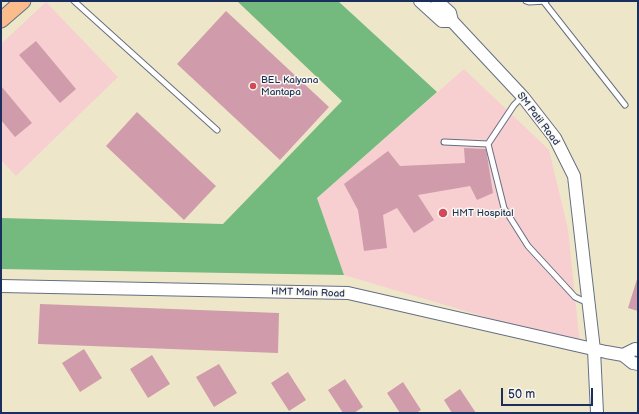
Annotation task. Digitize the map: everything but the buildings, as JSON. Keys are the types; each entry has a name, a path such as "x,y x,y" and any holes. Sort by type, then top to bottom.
{"main road":[{"path":"1,20 23,1"}],"street":[{"name":"SM Patil Road","path":"420,1 442,21 452,21 522,97 556,138 574,176 594,350"},
{"path":"437,1 450,13 452,21"},
{"name":"HMT Main Road","path":"1,286 348,293 594,350 623,355"},
{"path":"638,350 635,349 623,355 632,362 638,364"},
{"path":"594,350 597,413"}],"lane":[{"path":"74,1 217,130"},
{"path":"526,1 545,1 625,105"},
{"path":"522,97 514,105 488,144 504,208 528,246 575,297 589,304"},
{"path":"444,142 488,144"}],"shaded area":[{"path":"46,2 118,77 16,176 1,160 1,44"},
{"name":"HMT Hospital","path":"464,69 549,150 568,229 580,345 344,275 317,198"}],"green space":[{"path":"237,1 338,1 437,92 317,198 344,275 1,269 1,218 223,224 342,101"}],"place":[{"name":"BEL Kalyana Mantapa","path":"253,86"},
{"name":"HMT Hospital","path":"443,213"}]}
